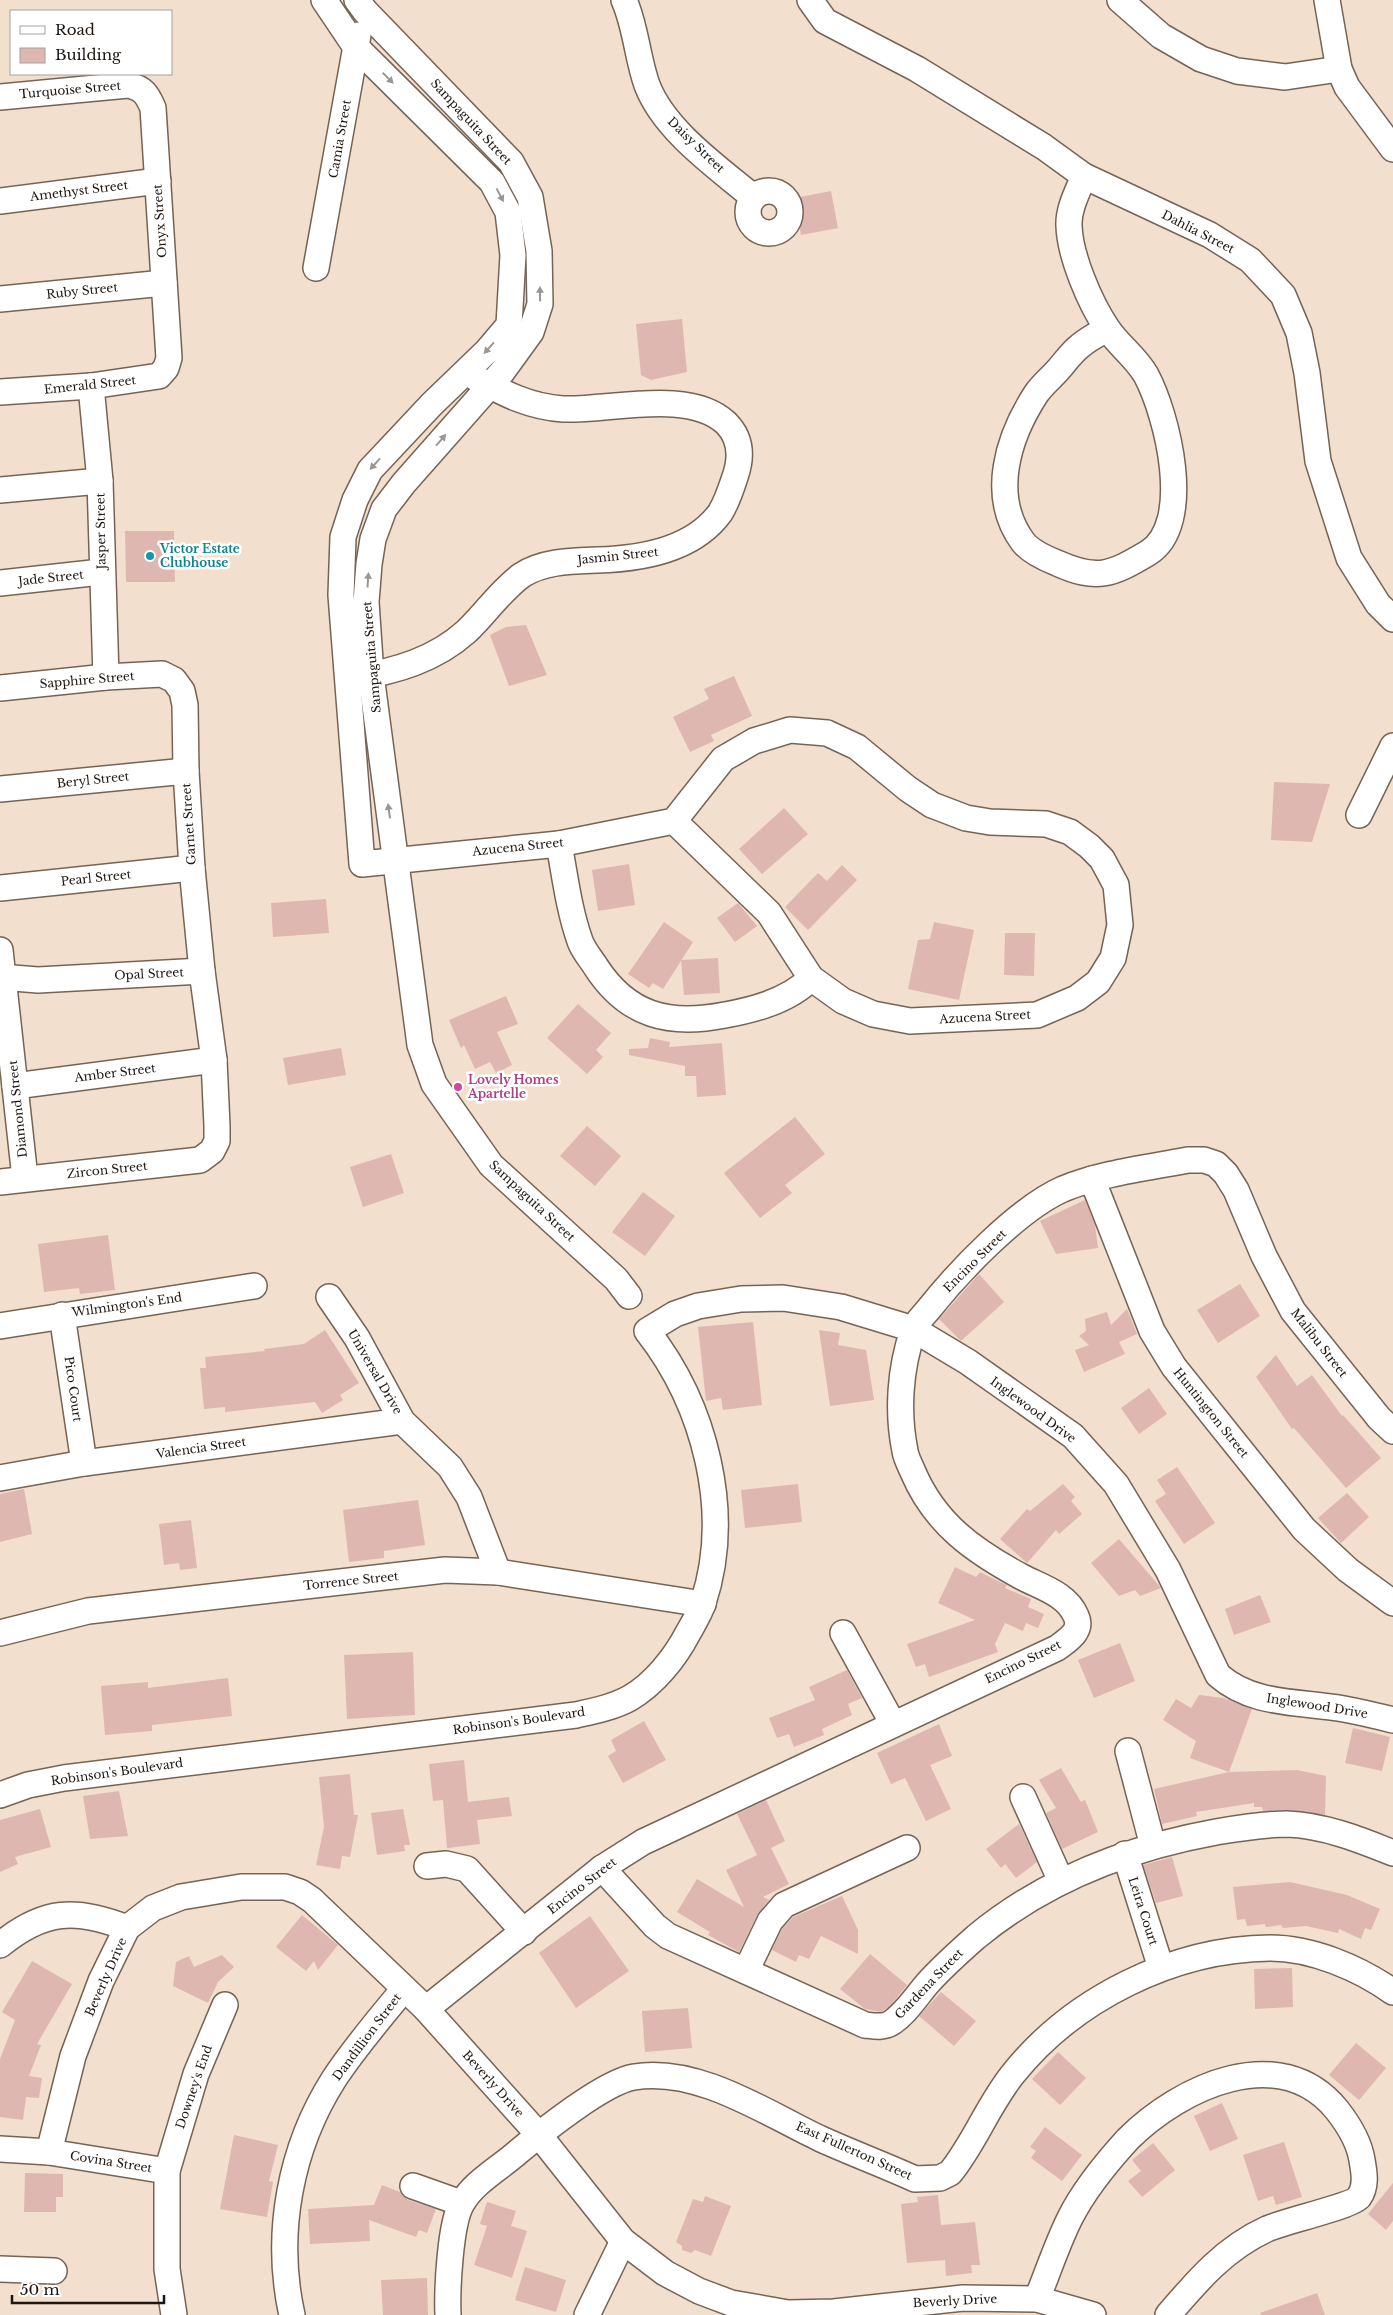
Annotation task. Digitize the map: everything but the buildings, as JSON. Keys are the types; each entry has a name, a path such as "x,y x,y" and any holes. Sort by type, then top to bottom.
{"street":[{"name":"Sampaguita Street","path":"324,0 356,46 492,182 508,212 520,328 502,372 404,482 384,509 373,539 369,564 360,677 362,864"},
{"name":"Daisy Street","path":"624,0 646,83 654,102 693,146 753,198"},
{"name":"Dahlia Street","path":"810,0 825,21 917,68 1044,147 1084,176 1218,240 1250,260 1283,295 1299,333 1307,373 1318,461 1331,506 1349,558 1378,604 1393,619"},
{"path":"1120,0 1161,36 1210,62 1236,71 1268,76 1337,76"},
{"path":"1312,0 1337,76 1393,149"},
{"path":"1327,0 1337,76"},
{"name":"Sampaguita Street","path":"361,5 511,162 530,197 539,251 540,304 520,328 487,351 465,372 370,470 355,500 343,537 342,595 360,677 395,859 420,1045 434,1084 492,1165 616,1279 629,1296"},
{"name":"Camia Street","path":"316,268 356,46 361,5"},
{"name":"Turquoise Street","path":"0,97 128,85 140,88"},
{"name":"Onyx Street","path":"140,88 148,95 153,108 169,358"},
{"path":"1084,176 1071,211 1069,224 1071,241 1077,262 1107,329 1128,350 1146,375 1173,455 1173,490 1169,528 1151,551 1122,569 1082,574 1051,560 1024,543 1011,519 1004,498 1004,467 1018,425 1037,393 1079,346 1107,329"},
{"name":"Amethyst Street","path":"0,201 158,181"},
{"name":"Ruby Street","path":"0,299 164,283"},
{"name":"Emerald Street","path":"0,392 91,386 159,376 166,368 169,358"},
{"name":"Jasmin Street","path":"360,677 407,666 435,654 466,631 522,576 542,566 568,561 605,560 659,553 698,534 720,513 730,493 739,467 740,448 735,434 725,422 712,414 690,405 663,404 563,409 530,405 465,372"},
{"name":"Jasper Street","path":"91,386 100,481 101,572 106,677"},
{"path":"0,490 100,481"},
{"name":"Jade Street","path":"0,583 101,572"},
{"name":"Sapphire Street","path":"0,688 106,677 162,674 174,680"},
{"name":"Garnet Street","path":"174,680 182,691 185,706 186,771 192,868 202,971"},
{"name":"Azucena Street","path":"362,864 395,859 560,844 674,821 723,760 754,741 790,730 827,734 857,747 908,789 932,805 966,818 990,822 1046,824 1070,832 1102,859 1116,885 1120,925 1113,958 1098,982 1077,998 1037,1015 910,1021 865,1011 843,1000 811,978 769,913 674,821"},
{"path":"1359,815 1393,746"},
{"name":"Beryl Street","path":"0,789 186,771"},
{"path":"560,844 570,907 580,944 601,974 622,999 647,1014 707,1019 740,1012 775,1001 801,988 811,978"},
{"name":"Pearl Street","path":"0,888 192,868"},
{"name":"Diamond Street","path":"0,950 25,1178"},
{"name":"Opal Street","path":"2,977 38,980 202,971 214,1060 217,1142 212,1151"},
{"name":"Amber Street","path":"15,1086 214,1060"},
{"name":"Zircon Street","path":"0,1182 200,1160 212,1151"},
{"name":"Encino Street","path":"426,2009 602,1868 643,1842 1057,1648 1069,1639 1078,1624 1071,1607 1055,1593 998,1563 962,1540 939,1516 920,1488 905,1452 901,1414 903,1372 913,1329 939,1296 1019,1218 1062,1190 1092,1179 1188,1160 1204,1160 1216,1164 1226,1174 1236,1190"},
{"name":"Huntington Street","path":"1092,1179 1152,1330 1174,1367 1304,1529 1348,1570 1393,1603"},
{"name":"Malibu Street","path":"1236,1190 1264,1256 1293,1311 1379,1418 1393,1431"},
{"name":"Wilmington's End","path":"0,1326 254,1286"},
{"name":"Universal Drive","path":"329,1297 357,1338 402,1421 450,1467 469,1497 498,1572"},
{"name":"Inglewood Drive","path":"647,1331 675,1314 698,1306 741,1299 784,1298 840,1308 913,1329 968,1362 1073,1436 1116,1484 1168,1570 1218,1675 1232,1687 1251,1695 1344,1709 1393,1720"},
{"name":"Pico Court","path":"62,1315 84,1463"},
{"name":"Robinson's Boulevard","path":"0,1795 28,1786 64,1778 566,1716 606,1708 630,1698 655,1678 678,1651 703,1604 714,1556 716,1511 708,1462 691,1406 678,1378 647,1331"},
{"name":"Valencia Street","path":"0,1478 84,1463 402,1421"},
{"name":"Torrence Street","path":"0,1632 88,1611 445,1570 498,1572 703,1604"},
{"path":"843,1633 893,1724"},
{"path":"1128,1751 1153,1846"},
{"path":"1023,1797 1061,1881"},
{"name":"Gardena Street","path":"602,1868 655,1926 668,1936 865,2025 885,2026 902,2013 941,1969 977,1937 1018,1906 1061,1881 1125,1854 1153,1846 1250,1826 1289,1824 1326,1831 1393,1853"},
{"path":"746,1972 770,1920 784,1905 907,1848"},
{"name":"Leira Court","path":"1125,1854 1162,1968"},
{"path":"427,1866 446,1864 467,1869 524,1932"},
{"name":"Beverly Drive","path":"49,2152 72,2056 102,1981 127,1928 153,1908 181,1897 241,1887 266,1885 286,1887 300,1892 312,1900 426,2009 539,2135 623,2241 665,2273 699,2291 731,2303 788,2313 834,2312 962,2298 1037,2299 1093,2315"},
{"path":"0,1945 12,1936 47,1918 66,1914 99,1917 127,1928"},
{"name":"East Fullerton Street","path":"461,2203 479,2184 539,2135 612,2084 633,2077 658,2074 683,2077 708,2085 823,2139 916,2179 940,2178 950,2173 955,2166 986,2112 1013,2074 1060,2026 1100,1999 1162,1968 1224,1952 1271,1948 1325,1958 1351,1968 1393,1992"},
{"name":"Dandillion Street","path":"292,2315 285,2249 285,2213 291,2181 310,2125 333,2080 355,2049 404,1989"},
{"name":"Downey's End","path":"167,2171 196,2074 225,2006"},
{"path":"1037,2299 1070,2218 1088,2189 1128,2140 1157,2114 1206,2086 1252,2074 1278,2075 1299,2081 1317,2090 1347,2122 1361,2150 1364,2188 1359,2197 1342,2206 1301,2216 1266,2229 1233,2249 1202,2274 1168,2315"},
{"name":"Covina Street","path":"0,2149 49,2152 167,2171 167,2269 174,2315"},
{"path":"412,2186 461,2203 454,2229 449,2266 448,2315"},
{"path":"587,2315 623,2241"},
{"path":"0,2269 54,2271"}],"place":[{"name":"Victor Estate Clubhouse","path":"150,556"},
{"name":"Lovely Homes Apartelle","path":"458,1087"}]}
